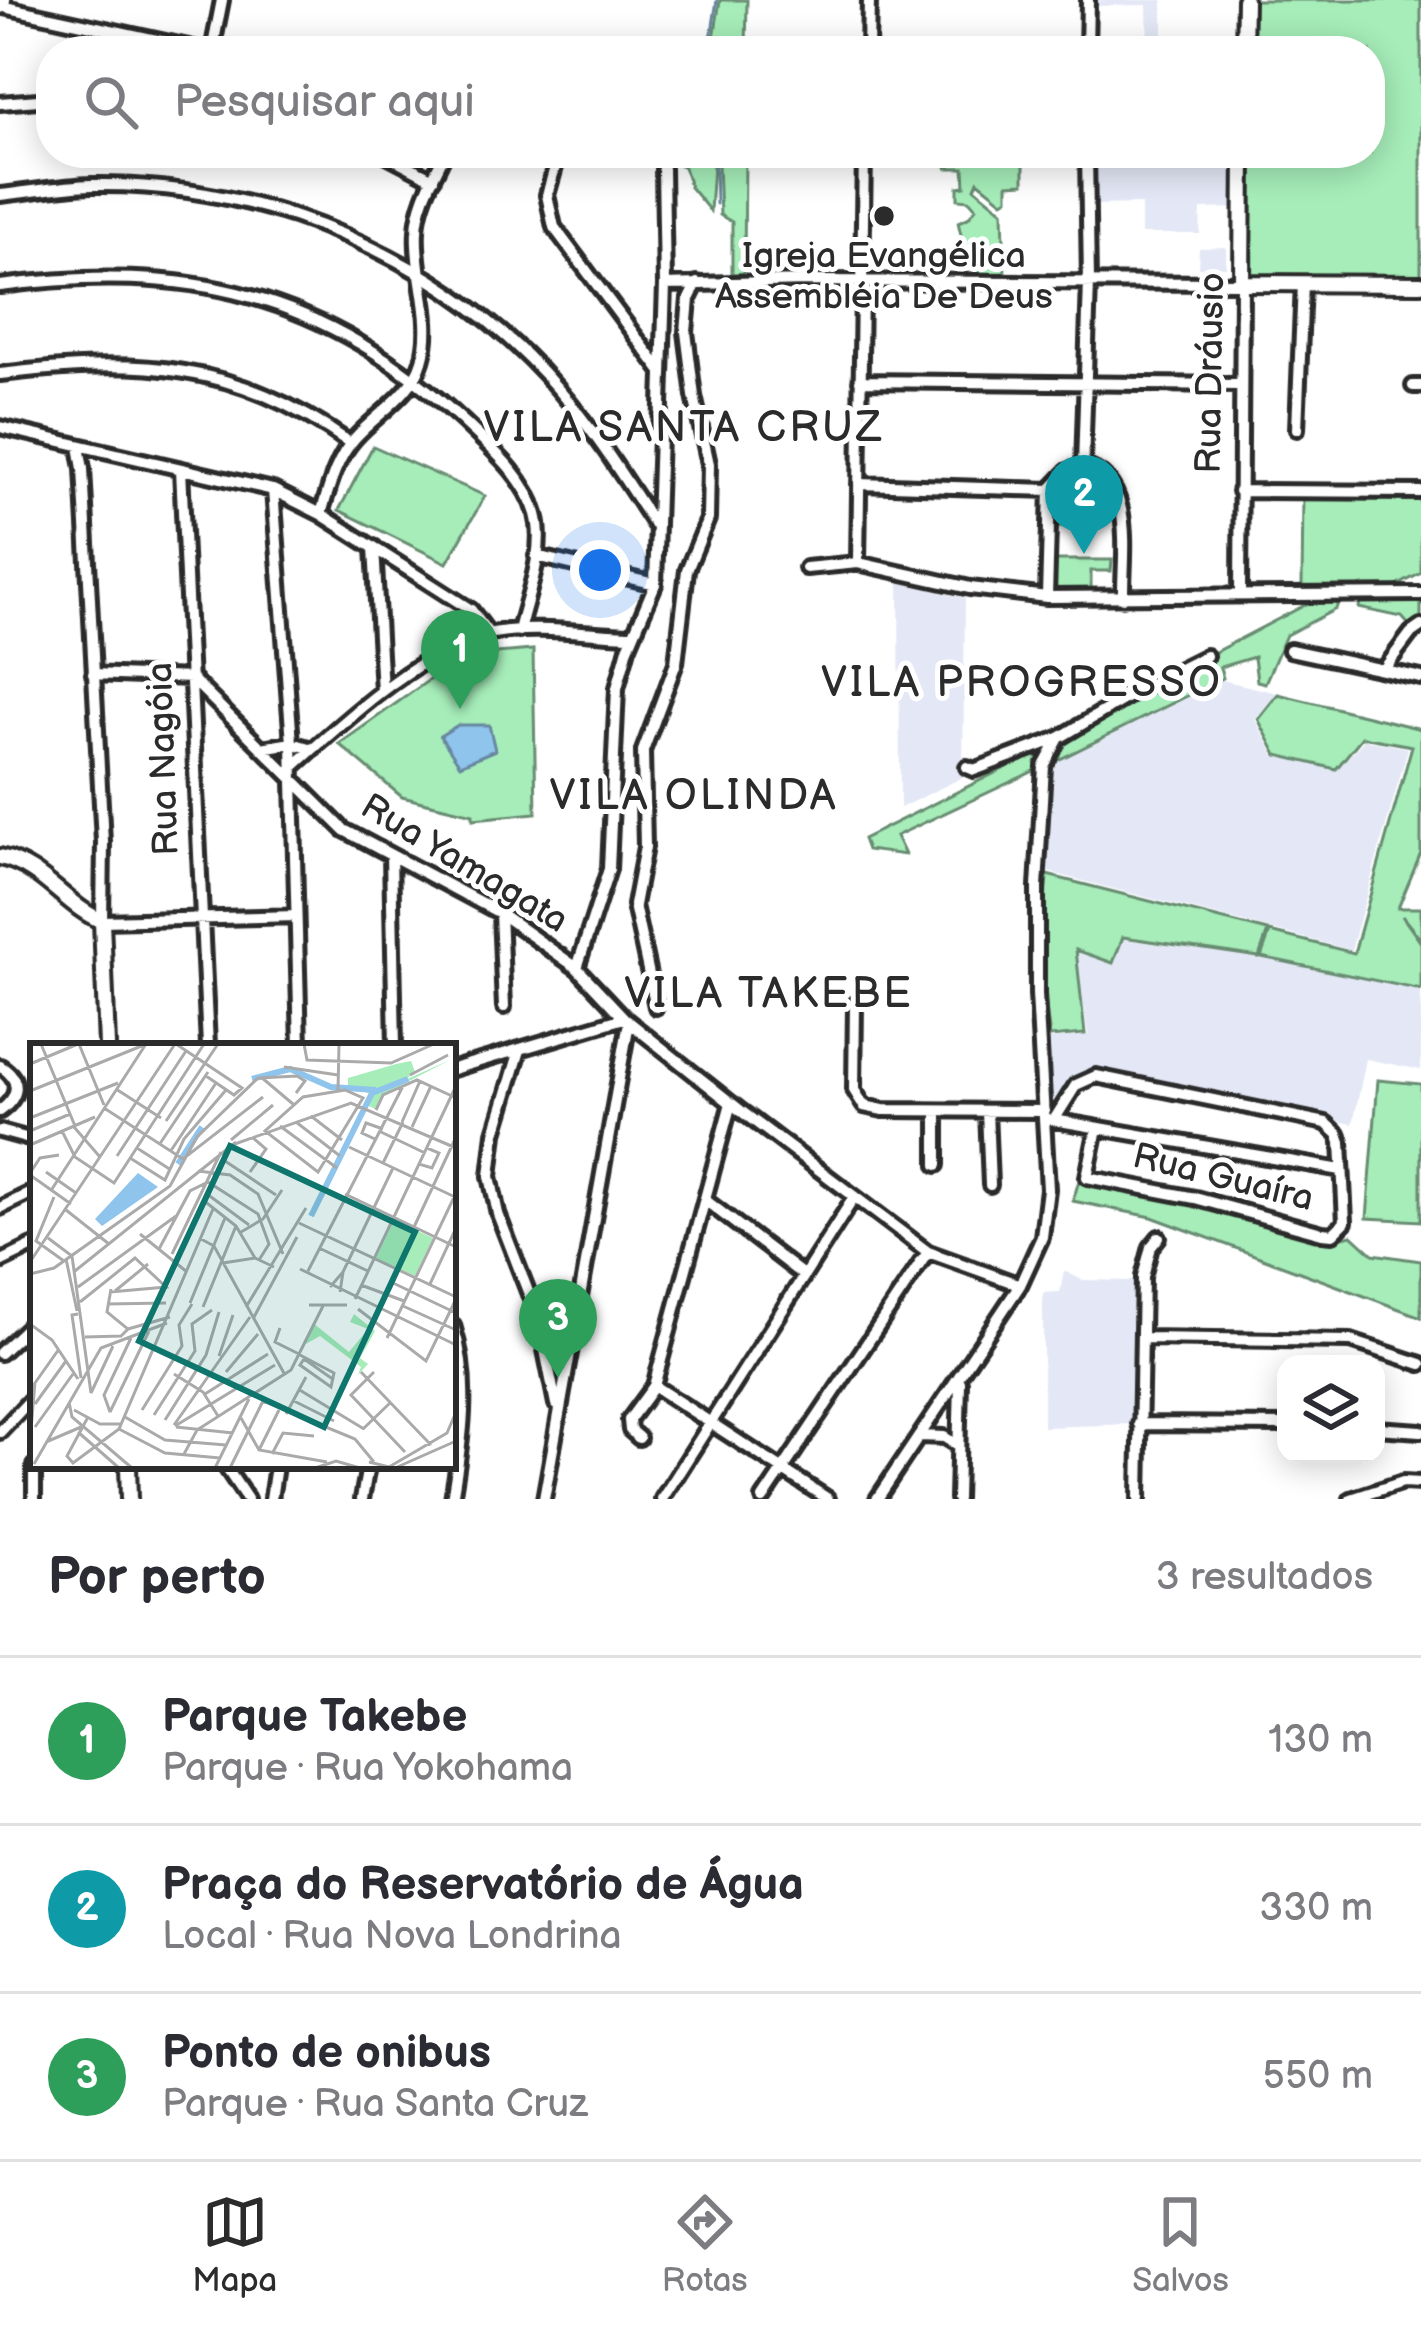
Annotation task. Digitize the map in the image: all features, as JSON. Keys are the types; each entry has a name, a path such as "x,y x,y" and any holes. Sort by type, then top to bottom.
{"street":[{"path":"213,36 222,0"},
{"path":"868,36 869,0"},
{"path":"1087,36 1088,0"},
{"path":"1244,36 1245,0"},
{"path":"2,3 144,36"},
{"path":"0,103 36,100"},
{"path":"413,168 433,178"},
{"path":"322,514 332,478 350,443 416,377 424,349 416,232 424,196 438,168"},
{"path":"555,168 547,195 554,227 662,372"},
{"path":"577,968 607,885 613,712 632,635 655,584 665,285 663,168"},
{"path":"859,562 864,168"},
{"path":"1083,466 1087,168"},
{"name":"Rua Dráusio","path":"1240,594 1243,168"},
{"path":"0,195 90,185 193,192 320,224 360,242 500,332 558,389 656,527"},
{"path":"0,286 101,277 195,284 311,319 361,342 416,377 480,436 519,482 536,514 536,556 519,631"},
{"path":"656,1007 634,905 645,847 643,751 676,663 688,570 708,519 710,464 686,332 689,299 697,283"},
{"path":"1297,429 1303,283"},
{"path":"665,285 1421,284"},
{"path":"0,374 131,364 208,376 302,410 350,443"},
{"path":"860,381 1239,385"},
{"path":"0,427 273,490 322,514 471,610 489,634"},
{"path":"79,446 103,842 107,1043"},
{"path":"1046,597 1050,490 1068,471 1083,466 1108,478 1120,503 1123,598"},
{"name":"Rua Nagóia","path":"181,469 208,1043"},
{"path":"859,484 1050,490"},
{"path":"273,490 292,742 300,1043"},
{"path":"1239,491 1421,492"},
{"path":"374,547 382,691"},
{"path":"536,556 655,584"},
{"path":"806,568 859,562 970,588 1046,597 1421,594"},
{"path":"1384,669 1421,626"},
{"path":"293,773 312,749 382,691 432,660 489,634 632,635"},
{"path":"1290,650 1421,678"},
{"path":"967,767 974,770 1059,738 1206,656"},
{"path":"93,674 191,678"},
{"name":"Rua Yamagata","path":"191,678 293,773 344,830 500,913 577,968 627,1020 853,1199 928,1252 1020,1285"},
{"path":"878,1499 1020,1285 1042,1237 1047,1214 1048,1116 1037,994 1037,887 1044,766 1059,738"},
{"path":"261,748 292,742 312,749"},
{"path":"391,855 395,1043"},
{"path":"0,857 33,869 78,908 102,921 296,916"},
{"path":"500,913 504,1007"},
{"path":"855,1004 854,1090 858,1100 873,1109 1048,1116 1341,1170"},
{"path":"456,1068 627,1020 544,1499"},
{"path":"520,1050 495,1133 490,1176 498,1214 539,1320 558,1412"},
{"path":"0,1066 14,1076 16,1095 0,1111"},
{"name":"Rua Guaíra","path":"1048,1116 1076,1084 1096,1076 1326,1123 1338,1134 1346,1222 1333,1234 1195,1198 1088,1177 1097,1128"},
{"path":"639,1438 630,1430 629,1420 654,1386 731,1102"},
{"path":"987,1111 990,1185"},
{"path":"937,1112 938,1165"},
{"path":"0,1131 30,1139"},
{"path":"0,1208 30,1193"},
{"path":"662,1499 853,1199"},
{"path":"705,1200 802,1275"},
{"path":"1139,1499 1143,1277 1151,1247 1159,1237"},
{"path":"0,1262 30,1247"},
{"path":"763,1499 928,1252"},
{"path":"0,1353 30,1325"},
{"path":"1143,1337 1351,1341 1421,1364"},
{"path":"452,1499 464,1393 456,1344"},
{"path":"957,1499 960,1379"},
{"path":"654,1386 828,1499"},
{"path":"0,1432 30,1400"},
{"path":"1139,1424 1277,1425"},
{"path":"1385,1429 1421,1431"},
{"path":"921,1436 944,1437 957,1445"},
{"path":"128,1469 129,1499"},
{"path":"227,1469 247,1499"},
{"path":"271,1499 276,1469"},
{"path":"362,1499 367,1469"},
{"path":"1351,1499 1388,1493 1402,1482 1421,1483"}],"shaded area":[{"path":"1092,0 1163,0 1163,36 1148,36 1147,5 1092,6"},
{"path":"1097,168 1240,168 1240,208 1201,209 1200,234 1141,234 1141,204 1097,205"},
{"path":"1226,247 1226,267 1198,267 1199,248"},
{"path":"899,582 965,598 963,777 900,808"},
{"path":"1218,679 1277,693 1255,719 1275,756 1336,770 1364,740 1408,748 1351,950 1044,871 1050,765"},
{"path":"1123,939 1260,958 1421,991 1421,1070 1366,1059 1353,1124 1084,1072 1052,1114 1050,1039 1088,1035 1076,952 1114,965"},
{"path":"1064,1271 1082,1280 1134,1281 1133,1424 1043,1427 1043,1293 1060,1292"}],"green space":[{"path":"720,0 747,0 746,36 714,36"},
{"path":"1252,0 1421,0 1421,277 1250,276 1251,168 1385,168 1385,36 1252,36"},
{"path":"684,168 713,168 710,211 690,187"},
{"path":"718,168 745,168 744,273 732,274 732,222 720,215"},
{"path":"964,168 1024,168 1024,183 1008,184 1008,198 1003,201 978,181 975,188 1003,211 1005,277 973,277 972,259 965,252 958,222 976,208 969,200 958,199 958,187 965,186"},
{"path":"373,446 485,496 447,563 339,510"},
{"path":"1081,477 1105,489 1112,515 1100,515 1099,526 1092,526 1095,505 1085,496 1075,502 1075,526 1057,526 1060,493"},
{"path":"1303,494 1421,495 1421,573 1393,588 1302,587"},
{"path":"1053,560 1112,560 1111,571 1091,571 1091,590 1053,590"},
{"path":"1361,594 1421,595 1421,623 1410,626 1402,617 1359,608"},
{"path":"1309,603 1338,603 1336,609 1286,635 1265,683 1257,681 1254,657 1220,667 1223,678 1050,764 1061,740 1148,687"},
{"path":"533,650 536,813 473,819 473,814 402,797 339,744 450,665 485,654"},
{"path":"1278,694 1421,729 1421,853 1398,908 1421,908 1421,940 1402,916 1421,943 1421,990 1261,957 1270,932 1354,953 1412,746 1362,737 1336,769 1277,755 1258,719"},
{"path":"1043,749 1036,770 896,836 905,855 867,850 863,839"},
{"path":"1047,875 1268,931 1259,957 1123,937 1113,963 1076,950 1085,1034 1050,1037 1043,956"},
{"path":"1378,1080 1421,1084 1421,1221 1367,1218"},
{"path":"1079,1180 1213,1210 1320,1242 1352,1235 1373,1254 1421,1261 1421,1317 1152,1217 1073,1201"}],"water":[{"path":"458,725 489,725 495,750 460,765 440,736"}],"waterway":[{"path":"711,36 717,0"},
{"path":"715,168 716,204"}],"place":[{"name":"Igreja Evangélica Assembléia De Deus","path":"884,216"},
{"name":"Praça do Reservatório de Água","path":"1084,554"},
{"name":"Parque Takebe","path":"460,709"},
{"name":"Ponto de onibus","path":"558,1378"}],"district":[{"name":"VILA SANTA CRUZ","path":"684,428"},
{"name":"VILA PROGRESSO","path":"1022,683"},
{"name":"VILA OLINDA","path":"694,796"},
{"name":"VILA TAKEBE","path":"769,994"}]}
